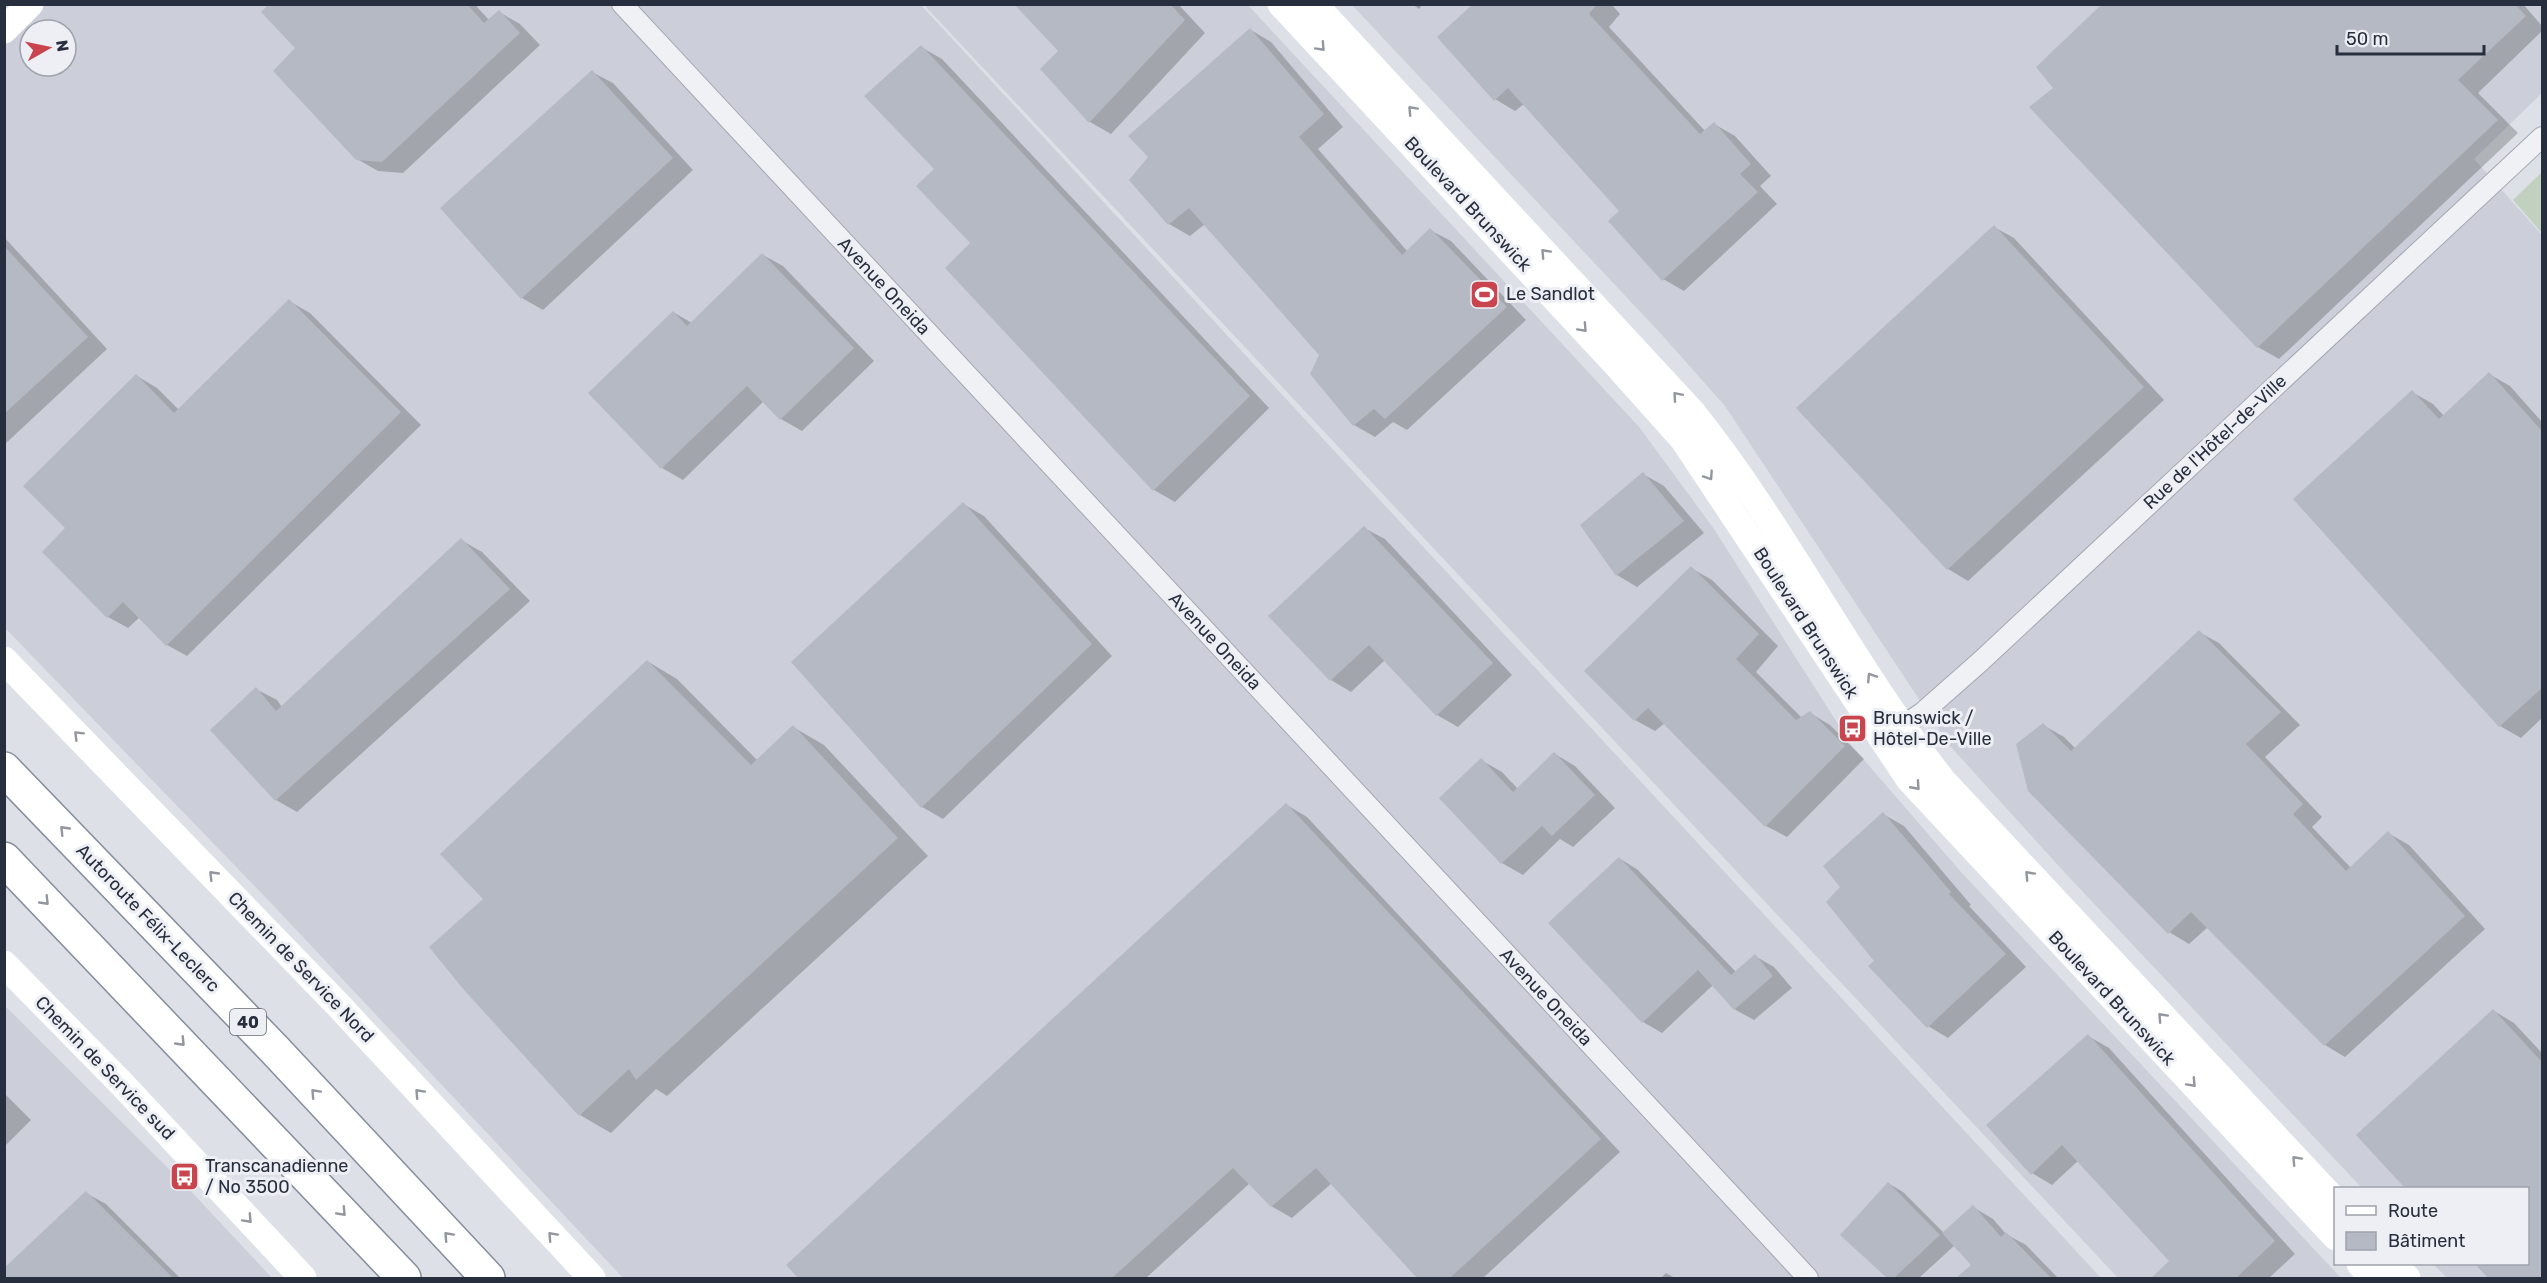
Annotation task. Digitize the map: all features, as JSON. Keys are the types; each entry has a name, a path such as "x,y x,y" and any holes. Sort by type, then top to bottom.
{"highway":[{"name":"Autoroute Félix-Leclerc","path":"4,769 258,1033 488,1278"},
{"path":"4,859 404,1278"}],"street":[{"path":"4,30 30,4"},
{"name":"Avenue Oneida","path":"622,4 1808,1278"},
{"name":"Boulevard Brunswick","path":"1281,4 1608,355 1683,440 1892,733 1958,799 2334,1200"},
{"name":"Boulevard Brunswick","path":"1314,4 1692,412 1744,483 1892,733 1902,770 2334,1235"},
{"name":"Rue de l'Hôtel-de-Ville","path":"1892,733 1929,708 2542,137"},
{"name":"Chemin de Service Nord","path":"4,660 332,999 592,1278"},
{"name":"Chemin de Service sud","path":"4,964 121,1083 303,1278"},
{"path":"2362,1265 2374,1278"},
{"path":"2395,1265 2407,1278"}],"shaded area":[{"path":"4,5 921,5 2101,1278 623,1278 272,904 5,628"},
{"path":"924,5 1248,5 1640,428 1714,529 1852,746 1961,872 2341,1278 2118,1278"},
{"path":"1352,5 2542,5 2542,93 2474,159 2542,235 2542,1278 2447,1278 2434,1265 2529,1265 2529,1187 2361,1187 2066,874 1950,746 1725,406 1662,335"},
{"path":"4,1005 188,1188 272,1278 5,1278"}],"green space":[{"path":"2542,172 2542,233 2513,200"}],"building":[{"path":"269,4 467,4 484,23 499,10 520,33 382,162 356,160 273,71 295,48 261,12"},
{"path":"1014,4 1170,4 1185,20 1089,123 1040,69 1058,51"},
{"path":"1473,4 1597,4 1589,14 1700,134 1714,122 1751,164 1740,174 1758,192 1662,281 1608,221 1619,211 1508,88 1494,101 1437,37"},
{"path":"2102,4 2515,4 2526,16 2458,80 2498,120 2257,348 2029,107 2053,88 2036,67"},
{"path":"1250,28 1324,114 1299,137 1402,255 1430,228 1507,307 1385,419 1374,409 1353,426 1310,374 1319,355 1189,208 1168,225 1129,180 1148,157 1128,136"},
{"path":"921,45 1250,396 1153,491 945,268 970,243 916,186 934,169 864,96"},
{"path":"592,70 673,158 521,299 440,208"},
{"path":"1994,225 2144,387 1947,570 1796,408"},
{"path":"4,246 88,337 4,414"},
{"path":"762,253 854,348 780,420 747,386 661,469 588,393 673,311 687,326"},
{"path":"289,299 401,412 166,646 123,602 107,618 42,552 65,528 23,486 136,374 174,413"},
{"path":"2489,372 2542,431 2542,688 2499,727 2293,499 2412,390 2439,419"},
{"path":"1643,472 1684,521 1616,576 1580,525"},
{"path":"963,502 1092,644 921,808 791,662"},
{"path":"1364,526 1493,663 1436,716 1369,645 1330,681 1268,616"},
{"path":"461,538 510,589 275,801 210,730 256,687 276,711"},
{"path":"1691,566 1759,634 1736,659 1796,720 1810,711 1845,746 1765,827 1648,708 1634,721 1584,671"},
{"path":"2199,630 2281,712 2246,744 2303,804 2293,814 2346,871 2388,831 2465,916 2324,1046 2191,912 2168,934 2028,791 2016,744 2043,723 2071,751"},
{"path":"647,660 751,765 793,725 898,838 636,1080 629,1069 579,1116 464,990 429,947 483,899 440,854"},
{"path":"1554,752 1595,795 1552,836 1542,826 1501,864 1439,798 1481,758 1513,792"},
{"path":"1286,803 1601,1139 1450,1278 1417,1278 1316,1168 1271,1207 1233,1168 1112,1278 798,1278 786,1265"},
{"path":"1883,812 1951,892 1949,894 2006,954 1927,1028 1868,966 1874,961 1826,902 1840,887 1823,866"},
{"path":"1619,857 1731,975 1755,954 1773,976 1734,1010 1698,970 1642,1023 1548,923"},
{"path":"2493,1009 2542,1062 2542,1278 2488,1278 2476,1265 2529,1265 2529,1187 2404,1187 2356,1135"},
{"path":"2088,1034 2275,1241 2236,1278 2151,1278 2169,1261 2062,1145 2031,1175 1986,1125"},
{"path":"1888,1182 1940,1235 1894,1278 1887,1278 1840,1235"},
{"path":"86,1191 173,1278 4,1278 4,1268"},
{"path":"1973,1205 2001,1237 2006,1232 2051,1278 1956,1278 1971,1265 1942,1233"}],"place":[{"name":"Le Sandlot","path":"1485,294"},
{"name":"Brunswick / Hôtel-De-Ville","path":"1852,728"},
{"name":"Transcanadienne / No 3500","path":"184,1176"}]}
